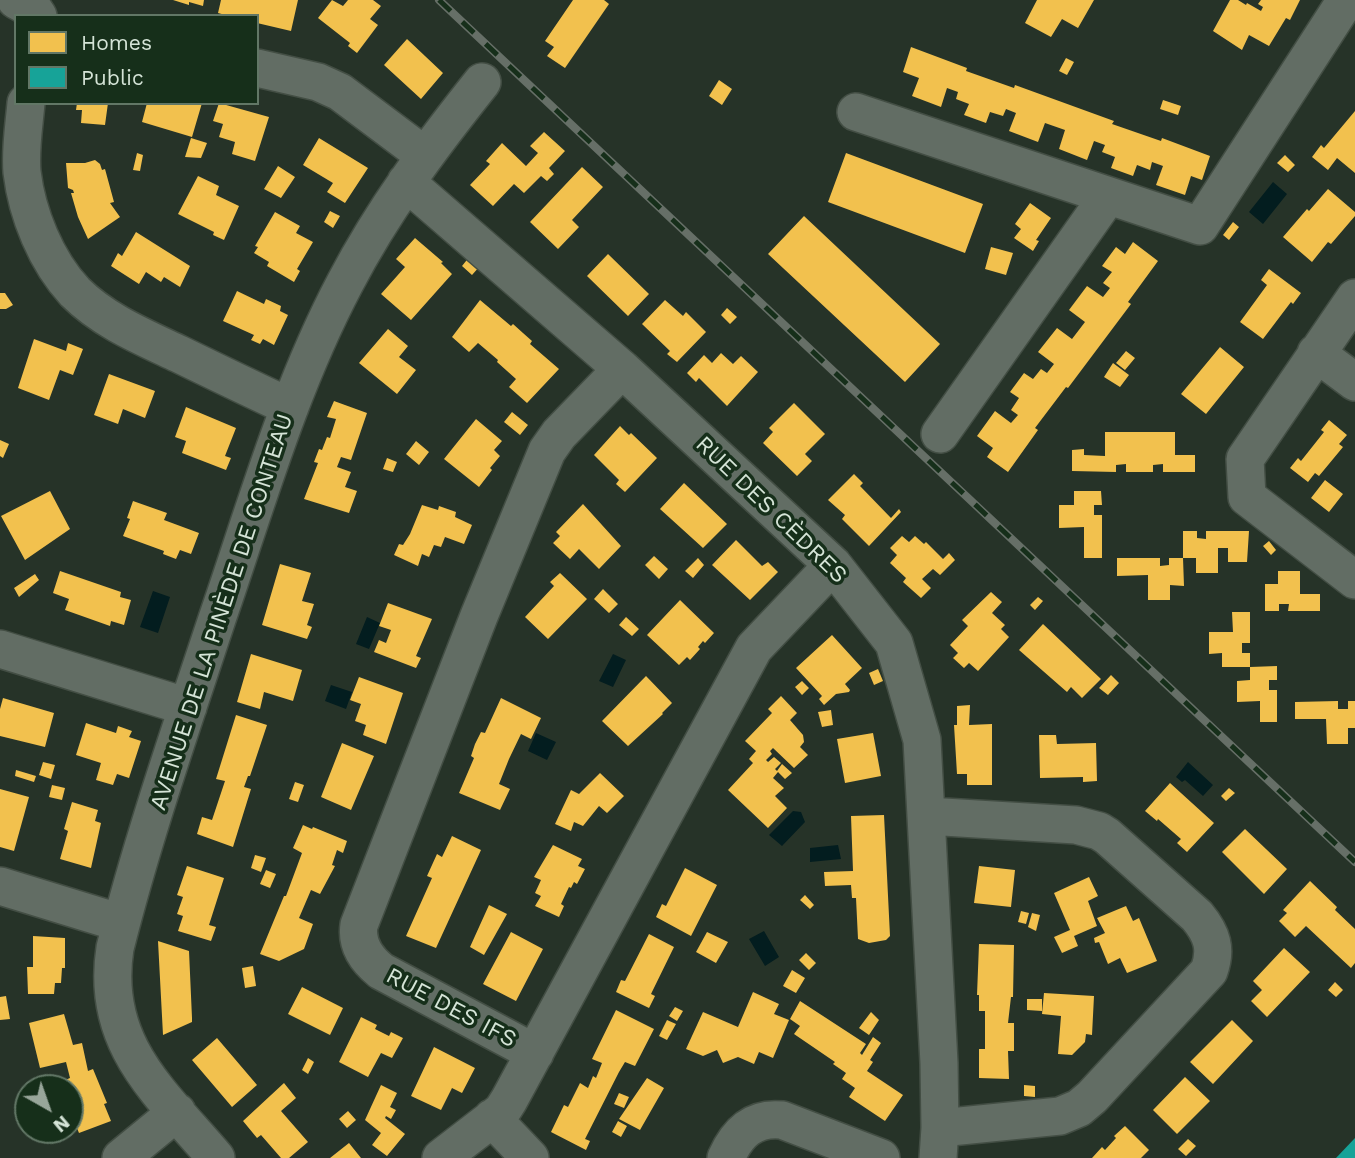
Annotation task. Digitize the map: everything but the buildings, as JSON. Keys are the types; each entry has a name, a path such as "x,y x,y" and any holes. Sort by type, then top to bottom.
{"street":[{"path":"16,0 37,14"},
{"path":"856,112 1200,226 1346,0"},
{"name":"RUE DES CÈDRES","path":"259,68 318,82 340,92 622,369 833,565 894,643 922,740 939,1143"},
{"name":"AVENUE DE LA PINÈDE DE CONTEAU","path":"216,1158 134,1058 117,1015 111,986 121,923 188,707 290,407 345,283 415,168 482,82"},
{"path":"26,105 22,152 26,196 36,228 52,260 75,292 106,317 135,333 290,407"},
{"path":"940,434 1108,196"},
{"path":"1355,299 1245,459 1247,496 1355,580"},
{"path":"1316,353 1355,382"},
{"name":"RUE DES IFS","path":"622,369 547,451 359,925 358,934 365,954 372,964 535,1053 754,648 833,565"},
{"path":"0,649 188,707"},
{"path":"927,816 1076,825 1099,831 1197,916 1206,927 1213,947 1213,960 1209,971 1079,1108 1060,1116 939,1143"},
{"path":"0,886 121,923"},
{"path":"441,1158 502,1111 535,1053"},
{"path":"121,1158 177,1112"},
{"path":"492,1118 530,1158"},
{"path":"726,1158 738,1136 746,1128 757,1121 768,1119 782,1120 881,1158"}],"water":[{"path":"1273,182 1287,194 1263,224 1249,212"},
{"path":"153,591 170,597 158,633 140,627"},
{"path":"367,617 380,623 369,649 356,644"},
{"path":"613,654 626,660 613,687 599,681"},
{"path":"331,685 352,692 346,709 325,701"},
{"path":"536,733 556,742 547,760 528,751"},
{"path":"1188,762 1213,785 1203,796 1185,780 1182,782 1176,777"},
{"path":"793,811 801,812 805,822 782,846 769,835"},
{"path":"838,845 841,859 810,862 810,848"},
{"path":"764,931 779,957 765,966 749,939"}],"railway":[{"path":"439,0 1355,862"}]}
